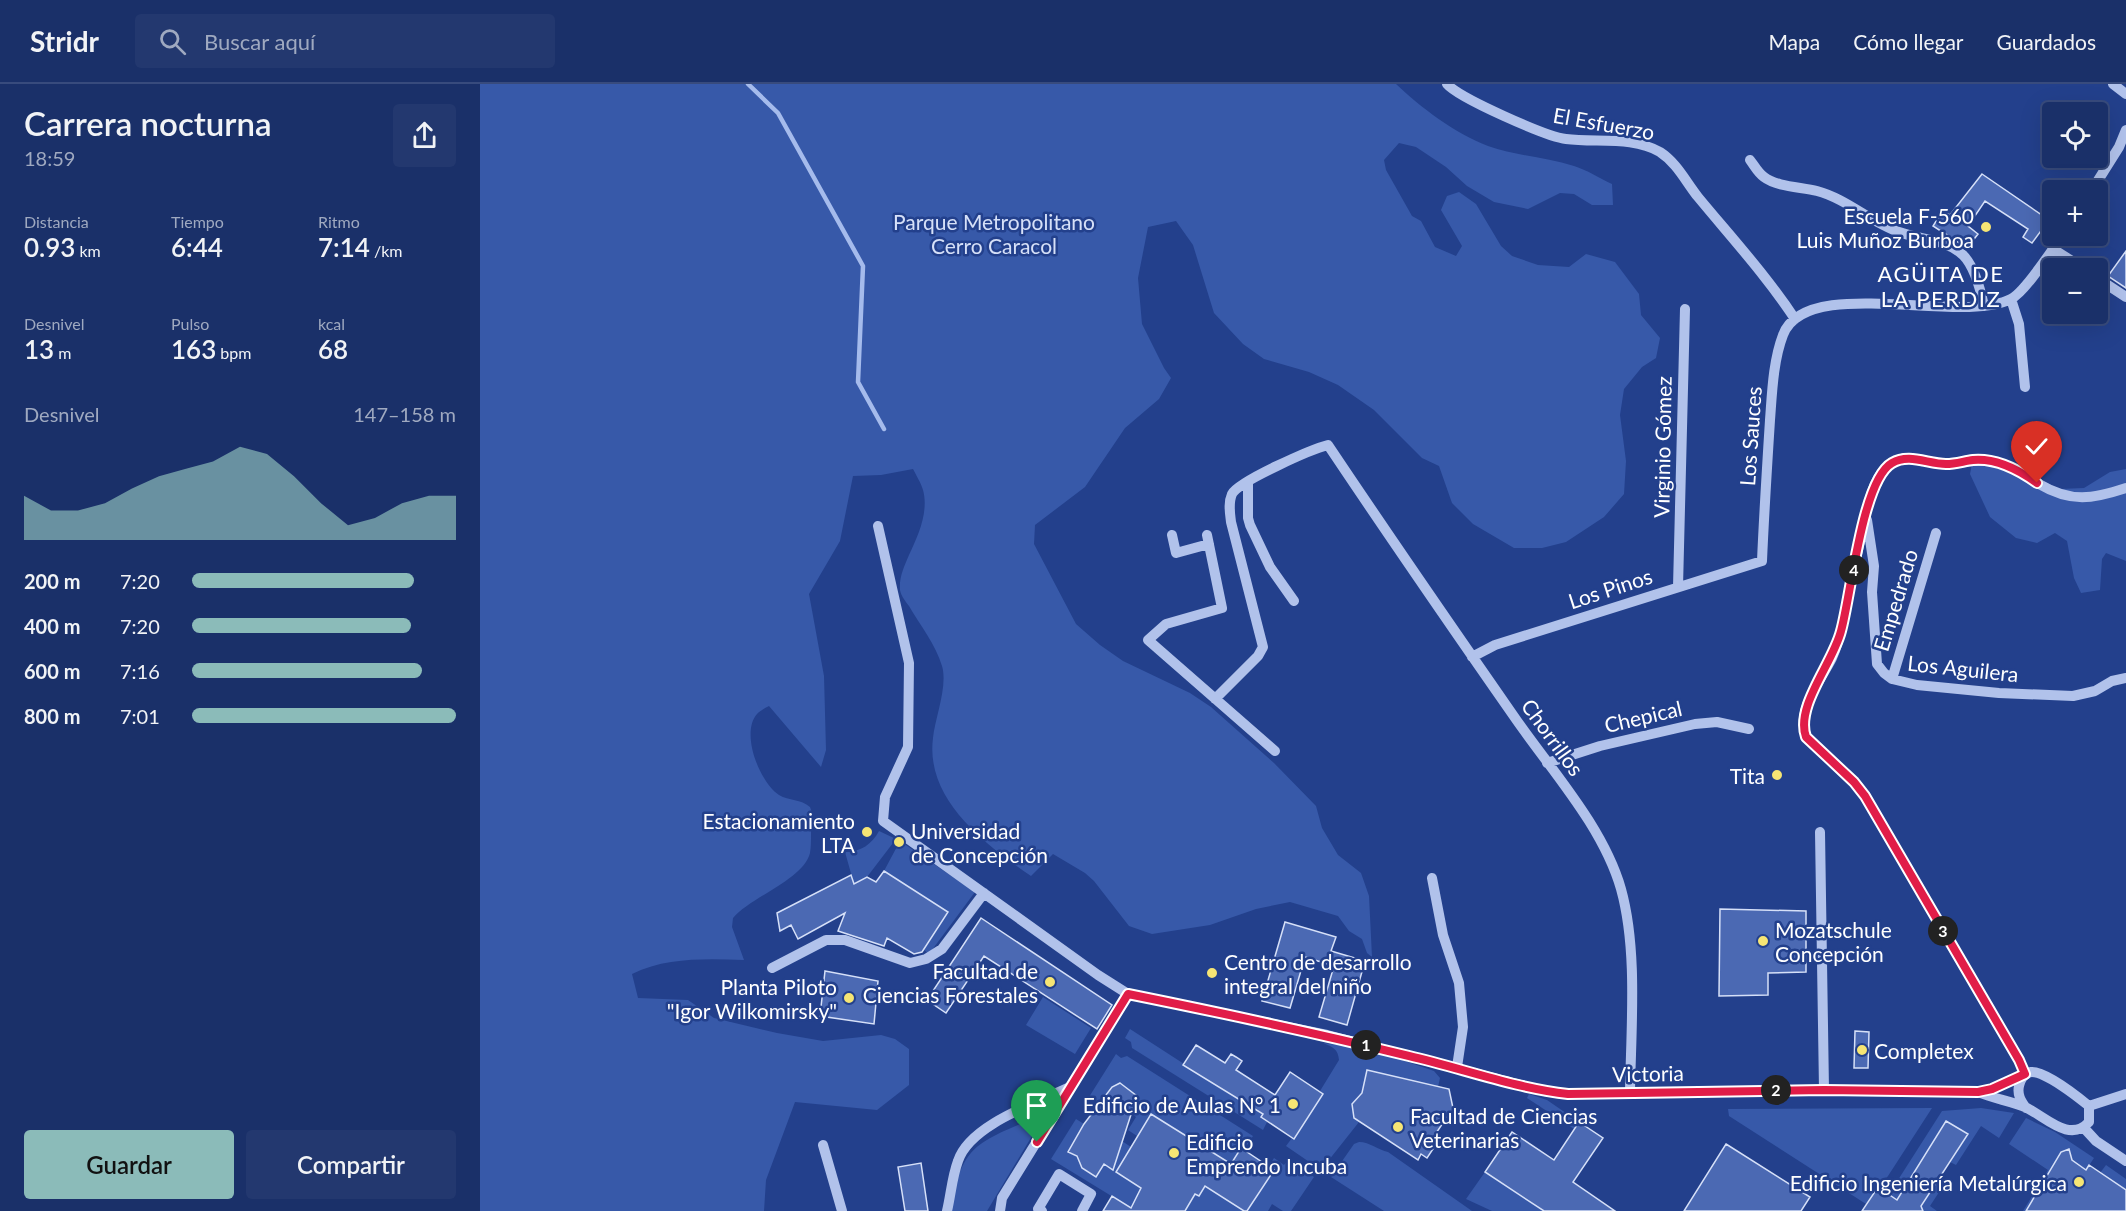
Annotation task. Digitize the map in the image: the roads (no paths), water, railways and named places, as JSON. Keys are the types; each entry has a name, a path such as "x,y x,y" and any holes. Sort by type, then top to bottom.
{"street":[{"name":"El Esfuerzo","path":"1447,84 1452,90 1470,101 1553,136 1583,141 1622,142 1646,146 1661,153 1674,164 1795,319"},
{"path":"2114,84 2126,94"},
{"path":"2098,180 2119,147 2126,130"},
{"path":"1750,160 1764,177 1774,182 1816,190 1876,222 1954,249 1965,257 1980,290 1984,306"},
{"path":"1795,319 1809,310 1850,304 1984,306 2011,299 2022,289 2055,246"},
{"path":"2053,249 2067,258"},
{"path":"2108,285 2126,297"},
{"path":"2011,299 2019,324 2025,387"},
{"name":"Virginio Gómez","path":"1678,587 1686,309"},
{"name":"Los Sauces","path":"1762,561 1773,381 1783,334 1795,319"},
{"name":"Chorrillos","path":"1248,482 1309,451 1328,445 1472,657 1580,808 1605,848 1625,906 1631,955 1630,1092"},
{"path":"2025,1074 1865,796 1854,782 1806,737 1803,728 1809,699 1832,657 1841,631 1866,514 1881,472 1892,463 1905,458 1940,464 1957,464 1974,460 1989,461 2022,472 2053,492 2074,498 2092,498 2126,488"},
{"path":"1215,699 1258,656 1263,647 1231,522 1230,502 1233,493 1248,482 1250,525 1270,567 1294,601"},
{"name":"Los Aguilera","path":"1866,514 1874,566 1872,592 1877,664 1892,679 1917,685 1999,693 2073,696 2094,691 2112,681 2126,678"},
{"path":"878,526 909,663 908,747 885,796 883,821 1128,994 1002,1198 1000,1211"},
{"name":"Empedrado","path":"1892,679 1936,533"},
{"path":"1172,535 1176,553 1208,539 1222,608 1166,624 1149,640 1275,751"},
{"name":"Los Pinos","path":"1472,657 1495,645 1762,561"},
{"name":"Chepical","path":"1546,763 1600,746 1695,724 1717,722 1749,729"},
{"path":"1820,832 1824,1090"},
{"path":"1432,878 1443,935 1460,983 1463,1027 1457,1067"},
{"path":"772,968 826,940 845,940 910,963 926,959 942,949 984,893"},
{"name":"Victoria","path":"1128,994 1327,1035 1544,1091 1568,1094 1824,1090 1978,1092 1992,1089 2025,1074"},
{"path":"2026,1108 2019,1097 2018,1090 2025,1074 2031,1072 2044,1076 2079,1097 2089,1106 2089,1122 2084,1128 2096,1141 2126,1161"},
{"path":"947,1211 958,1158 975,1137 987,1126 1072,1086"},
{"name":"Victoria","path":"1978,1092 2026,1108 2062,1129 2084,1128"},
{"path":"2089,1106 2126,1094"},
{"path":"823,1145 842,1211"},
{"path":"1042,1211 1038,1209 1059,1174 1091,1194 1082,1211"}],"waterway":[{"path":"748,84 778,113 863,266 858,382 884,429"}],"place":[{"name":"Escuela F-560 Luis Muñoz Burboa","path":"1986,227"},
{"name":"Tita","path":"1777,775"},
{"name":"Estacionamiento LTA","path":"867,832"},
{"name":"Universidad de Concepción","path":"899,842"},
{"name":"Mozatschule Concepción","path":"1763,941"},
{"name":"Centro de desarrollo integral del niño","path":"1212,973"},
{"name":"Facultad de Ciencias Forestales","path":"1050,982"},
{"name":"Planta Piloto \"Igor Wilkomirsky\"","path":"849,998"},
{"name":"Completex","path":"1862,1050"},
{"name":"Edificio de Aulas N° 1","path":"1293,1104"},
{"name":"Facultad de Ciencias Veterinarias","path":"1398,1127"},
{"name":"Edificio Emprendo Incuba","path":"1174,1153"},
{"name":"Edificio Ingeniería Metalúrgica","path":"2079,1182"}],"district":[{"name":"AGÜITA DE LA PERDIZ","path":"1941,286"}],"park label":[{"name":"Parque Metropolitano Cerro Caracol","path":"994,233"}]}
